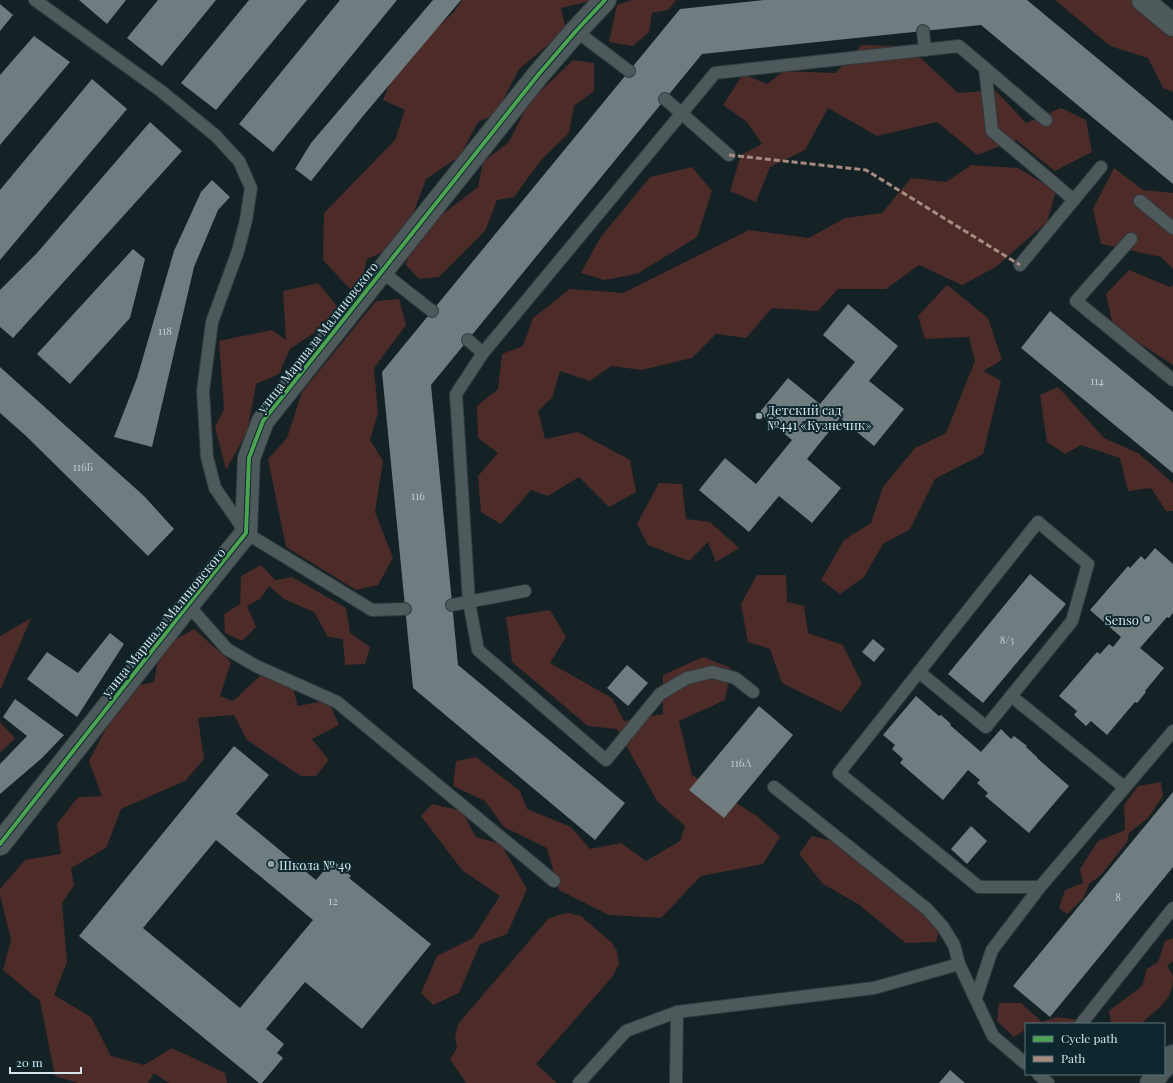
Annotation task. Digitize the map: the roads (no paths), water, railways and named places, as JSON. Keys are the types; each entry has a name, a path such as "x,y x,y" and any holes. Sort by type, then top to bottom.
{"street":[{"name":"улица Маршала Малиновского","path":"0,844 246,533 249,458 264,421 381,271 538,75 605,0"},
{"path":"1144,0 1173,25"},
{"path":"1165,1066 1173,1056"},
{"path":"1151,1083 1157,1075"}],"lane":[{"path":"35,0 161,91 216,136 239,161 251,188 246,220 238,251 212,322 203,391 207,457 215,488 246,533 372,610 405,609"},
{"path":"576,31 629,70"},
{"path":"923,31 925,50"},
{"path":"752,692 735,678 712,672 687,678 660,694 606,760 478,650 469,602 456,394 483,353 716,72 959,46 1046,120"},
{"path":"985,68 992,131 1074,200"},
{"path":"665,99 729,155"},
{"path":"1020,265 1102,168"},
{"path":"1140,201 1173,228"},
{"path":"1131,238 1076,301 1173,380"},
{"path":"381,271 432,311"},
{"path":"468,340 483,353"},
{"path":"919,672 986,726 1072,622 1088,564 1038,522 919,672 839,773 979,887 1040,887"},
{"path":"452,605 525,591"},
{"path":"188,605 228,649 256,666 337,702 554,881"},
{"path":"1011,696 1124,787"},
{"path":"976,998 992,950 1040,887 1173,730"},
{"path":"774,786 927,909 943,928 954,945 959,964 993,1036 1025,1063"},
{"path":"1082,1023 1173,908"},
{"path":"579,1083 626,1031 677,1012 874,988 959,964"},
{"path":"676,1083 677,1012"}],"place":[{"name":"Детский сад №441 «Кузнечик»","path":"759,416"},
{"name":"Senso","path":"1147,619"},
{"name":"Школа № 49","path":"271,864"}]}
